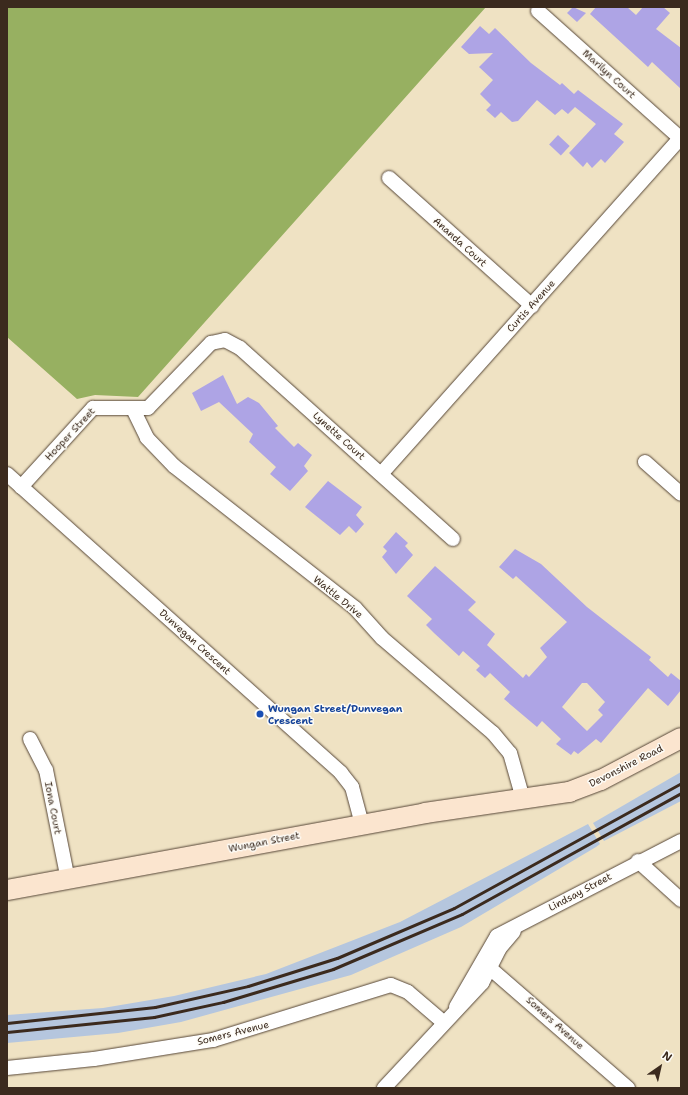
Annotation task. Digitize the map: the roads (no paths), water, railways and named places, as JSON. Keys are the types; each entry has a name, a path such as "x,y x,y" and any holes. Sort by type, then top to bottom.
{"street":[{"name":"Marilyn Court","path":"538,11 681,137"},
{"name":"Curtis Avenue","path":"381,474 681,137"},
{"name":"Ananda Court","path":"389,178 532,306"},
{"name":"Lynette Court","path":"221,340 240,348 453,539"},
{"name":"Hooper Street","path":"22,487 92,408 102,405 133,409 154,404 203,350 221,340"},
{"name":"Wattle Drive","path":"133,409 147,438 174,466 355,608 382,638 493,733 510,753 523,799"},
{"path":"645,462 681,494"},
{"name":"Dunvegan Crescent","path":"7,474 341,773 352,787 362,824"},
{"name":"Devonshire Road","path":"523,799 584,787 681,738"},
{"name":"Iona Court","path":"30,739 46,770 68,880"},
{"name":"Wungan Street","path":"7,890 68,880 362,824 523,799"},
{"name":"Lindsay Street","path":"384,1088 456,1007 485,965 497,936 638,861 681,841"},
{"path":"638,861 681,900"},
{"name":"Somers Avenue","path":"485,965 628,1088"},
{"name":"Somers Avenue","path":"7,1068 122,1056 213,1040 391,985 408,992 443,1022"}],"railway":[{"path":"7,1023 155,1007 248,986 337,958 454,908 681,783"},
{"path":"7,1032 154,1017 223,1002 333,969 462,914 681,793"}],"place":[{"name":"Wungan Street/Dunvegan Crescent","path":"260,714"}]}
